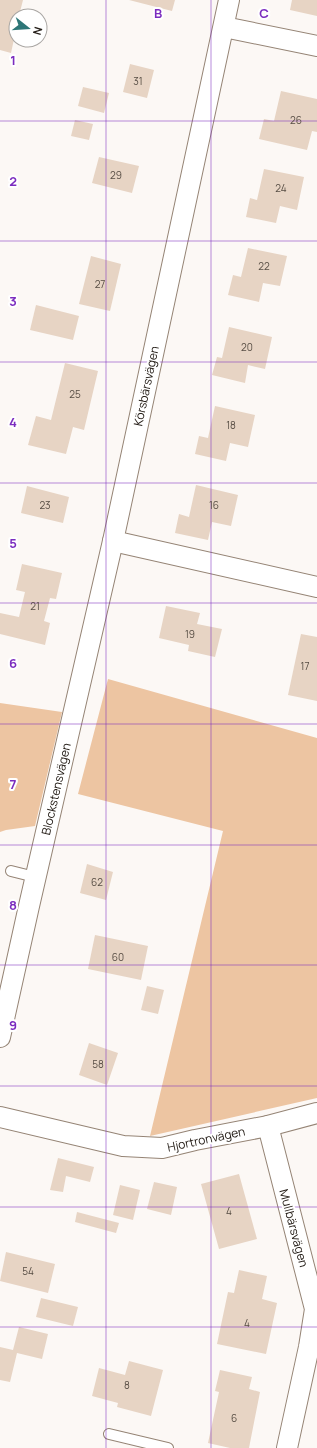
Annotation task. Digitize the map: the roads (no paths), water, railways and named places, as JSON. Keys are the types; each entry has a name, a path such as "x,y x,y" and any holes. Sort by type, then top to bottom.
{"street":[{"name":"Körsbärsvägen","path":"113,541 229,0"},
{"path":"224,27 317,46"},
{"path":"113,541 317,587"},
{"name":"Blockstensvägen","path":"0,1037 35,877 113,541"},
{"name":"Hjortronvägen","path":"0,1117 123,1146 162,1148 268,1126 317,1113"},
{"name":"Mullbärsvägen","path":"268,1126 316,1309 287,1448"}],"lane":[{"path":"11,871 35,877"},
{"path":"109,1434 168,1448"}]}
